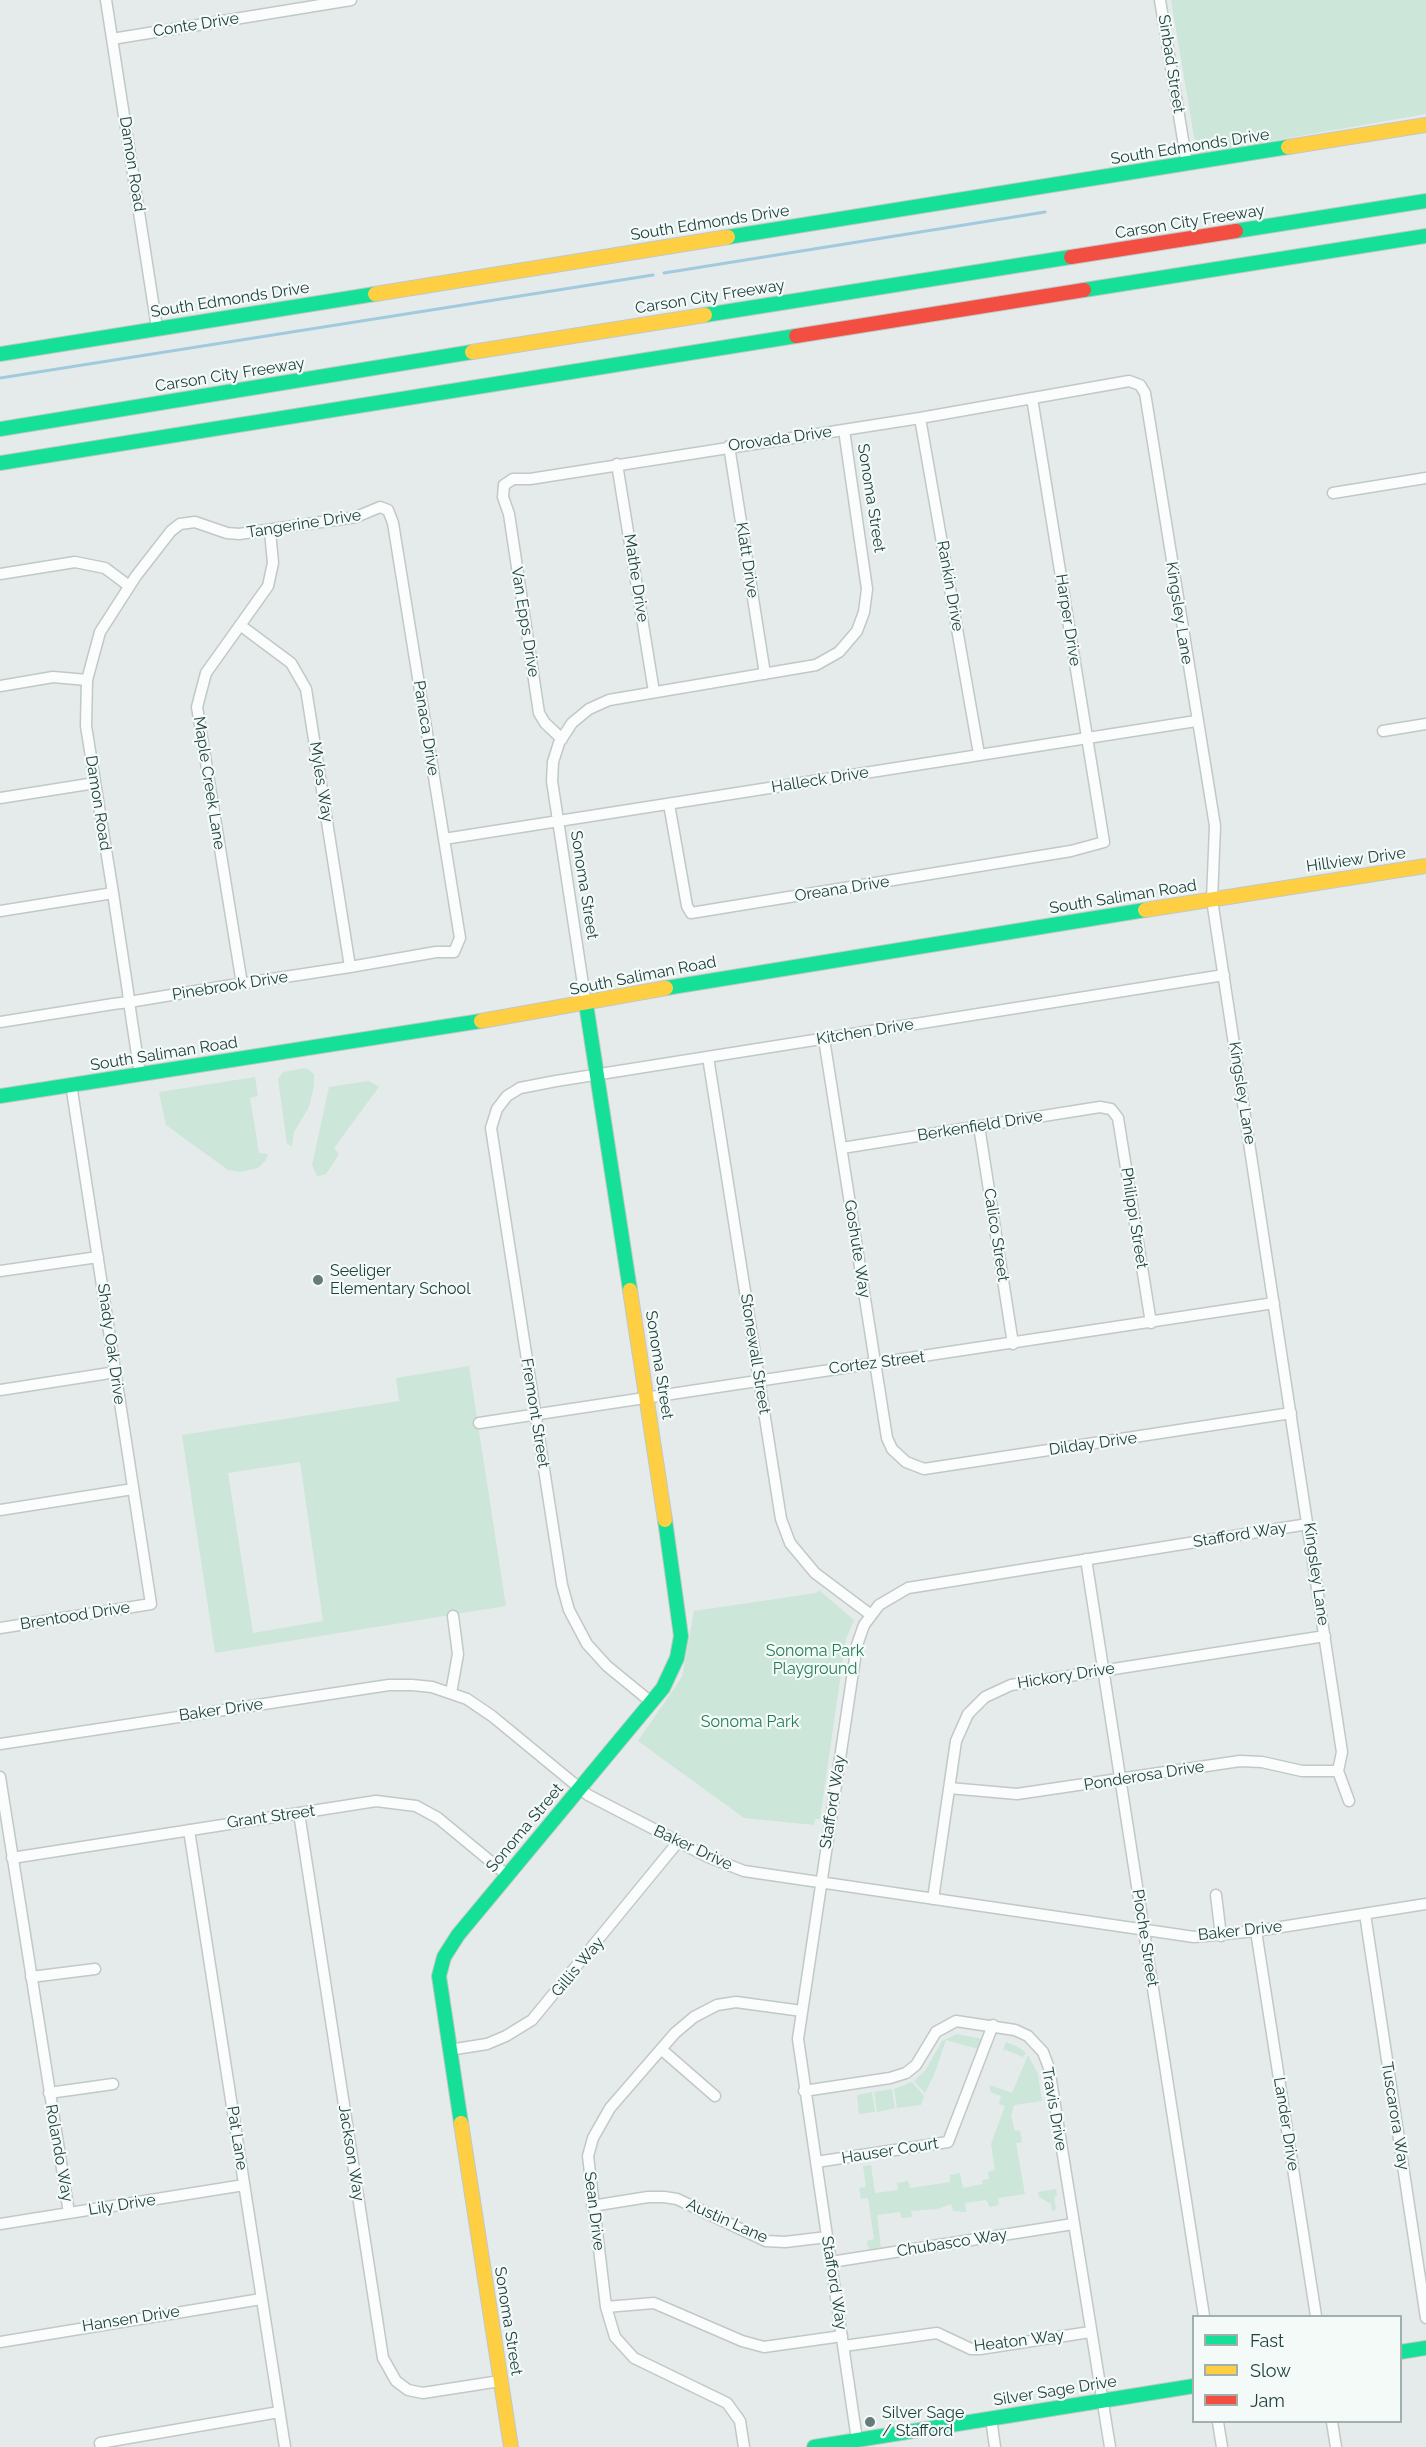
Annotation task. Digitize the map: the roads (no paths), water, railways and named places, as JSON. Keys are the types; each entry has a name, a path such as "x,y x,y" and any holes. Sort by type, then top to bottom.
{"main road":[{"name":"South Edmonds Drive","path":"0,354 1426,125"},
{"name":"Carson City Freeway","path":"0,429 651,323 1426,201"},
{"path":"0,463 1426,236"},
{"name":"Hillview Drive","path":"1291,886 1426,866"},
{"name":"South Saliman Road","path":"0,1096 586,1004 687,984 1291,886"},
{"name":"Sonoma Street","path":"511,2447 439,1976 444,1957 507,1875 670,1676 677,1658 681,1621 586,1004"},
{"path":"1402,2352 1426,2348"},
{"name":"Silver Sage Drive","path":"814,2447 1192,2385"}],"street":[{"name":"Damon Road","path":"106,0 157,328"},
{"name":"Conte Drive","path":"112,39 351,0"},
{"name":"Sinbad Street","path":"1160,0 1187,164"},
{"name":"Orovada Drive","path":"503,498 504,485 513,479 530,479 729,446 920,418 1129,381 1140,385"},
{"name":"Kingsley Lane","path":"1140,385 1145,393 1215,826 1212,900 1342,1752 1338,1771 1349,1801"},
{"name":"Harper Drive","path":"1032,398 1104,842"},
{"name":"Rankin Drive","path":"920,418 979,754"},
{"name":"Sonoma Street","path":"586,1004 558,821 552,772 555,752 572,723 589,709 609,700 816,665 839,652 857,631 864,612 867,576 844,430"},
{"name":"Klatt Drive","path":"729,446 765,674"},
{"name":"Mathe Drive","path":"617,464 654,692"},
{"path":"1334,493 1426,478"},
{"name":"Van Epps Drive","path":"503,498 508,514 539,713 545,723 562,739"},
{"name":"Tangerine Drive","path":"158,548 171,531 186,522 195,522 227,533 270,531 356,517 380,507 388,510"},
{"name":"Panaca Drive","path":"388,510 393,523 460,938 458,946"},
{"name":"Maple Creek Lane","path":"242,984 197,707 206,673 268,586 273,563 270,531"},
{"name":"Damon Road","path":"140,1075 86,726 87,680 100,632 129,586 158,548"},
{"path":"0,574 75,562 105,568 129,586"},
{"name":"Myles Way","path":"240,625 291,663 306,689 350,967"},
{"path":"0,686 53,677 87,680"},
{"name":"Halleck Drive","path":"444,839 1197,721"},
{"path":"1383,731 1426,724"},
{"path":"0,798 95,783"},
{"name":"Oreana Drive","path":"669,804 687,906 691,913 1071,851 1104,842"},
{"path":"0,911 113,893"},
{"name":"Pinebrook Drive","path":"0,1022 436,952 454,952 458,946"},
{"name":"Kitchen Drive","path":"507,1096 520,1088 597,1075 1224,975"},
{"name":"Goshute Way","path":"824,1039 887,1438 899,1456"},
{"name":"Stonewall Street","path":"708,1057 781,1519 790,1542 815,1572 871,1615"},
{"name":"Shady Oak Drive","path":"71,1084 151,1604"},
{"name":"Fremont Street","path":"507,1096 497,1109 491,1128 562,1585 569,1611 587,1644 607,1666 651,1702"},
{"name":"Berkenfield Drive","path":"842,1148 1100,1107 1111,1109 1116,1114"},
{"name":"Philippi Street","path":"1116,1114 1151,1323"},
{"name":"Calico Street","path":"979,1126 1013,1344"},
{"path":"0,1271 98,1257"},
{"name":"Cortez Street","path":"479,1423 1275,1303"},
{"path":"0,1390 116,1372"},
{"name":"Dilday Drive","path":"899,1456 914,1467 924,1469 1291,1413"},
{"path":"0,1510 133,1489"},
{"name":"Stafford Way","path":"858,2440 798,2039 857,1645 871,1615 879,1605 908,1588 1308,1524"},
{"name":"Pioche Street","path":"1086,1559 1204,2315"},
{"name":"Brentood Drive","path":"0,1628 151,1604"},
{"path":"451,1693 458,1654 453,1616"},
{"name":"Hickory Drive","path":"933,1899 949,1788 961,1726 968,1714 985,1697 1011,1685 1325,1636"},
{"name":"Baker Drive","path":"0,1744 389,1684 432,1688 466,1699 492,1716 579,1789 678,1842 735,1868 1194,1937 1221,1936 1426,1904"},
{"name":"Ponderosa Drive","path":"949,1788 1017,1794 1240,1761 1271,1763 1302,1771 1338,1771"},
{"name":"Rolando Way","path":"0,1777 69,2213"},
{"name":"Grant Street","path":"12,1858 376,1801 416,1806 438,1818 507,1875"},
{"name":"Jackson Way","path":"299,1813 383,2358 396,2381 408,2390 423,2394 500,2381"},
{"name":"Pat Lane","path":"189,1830 285,2447"},
{"name":"Gillis Way","path":"449,2050 487,2044 512,2033 532,2020 678,1842"},
{"path":"1216,1895 1221,1936"},
{"name":"Tuscarora Way","path":"1365,1914 1426,2318"},
{"name":"Lander Drive","path":"1256,1931 1316,2315"},
{"path":"31,1977 95,1969"},
{"name":"Sean Drive","path":"744,2447 740,2421 727,2403 634,2358 615,2337 606,2307 592,2206 588,2156 593,2138 610,2108 661,2049 694,2017 717,2005 736,2002 802,2011"},
{"name":"Travis Drive","path":"804,2091 899,2076 916,2065 930,2038 956,2021 993,2025 1028,2036 1043,2052 1049,2068 1110,2447"},
{"name":"Hauser Court","path":"816,2162 948,2142 993,2025"},
{"path":"661,2049 715,2096"},
{"name":"Rolando Way","path":"49,2093 113,2084"},
{"name":"Lily Drive","path":"0,2224 244,2185"},
{"name":"Austin Lane","path":"592,2206 648,2197 664,2197 677,2199 766,2241 785,2242 826,2236"},
{"name":"Chubasco Way","path":"831,2262 1073,2224"},
{"name":"Hansen Drive","path":"0,2342 261,2299"},
{"name":"Heaton Way","path":"606,2307 654,2302 742,2341 764,2347 937,2333 971,2349 980,2349 1090,2332"},
{"path":"100,2445 279,2412"},
{"path":"991,2418 996,2447"},
{"path":"1218,2423 1222,2447"},
{"path":"1332,2423 1336,2447"}],"waterway":[{"path":"664,273 1045,212"},
{"path":"0,378 653,275"}],"place":[{"name":"Seeliger Elementary School","path":"318,1280"},
{"name":"Silver Sage / Stafford","path":"870,2422"}],"park label":[{"name":"Sonoma Park Playground","path":"815,1660"},
{"name":"Sonoma Park","path":"750,1722"}]}
